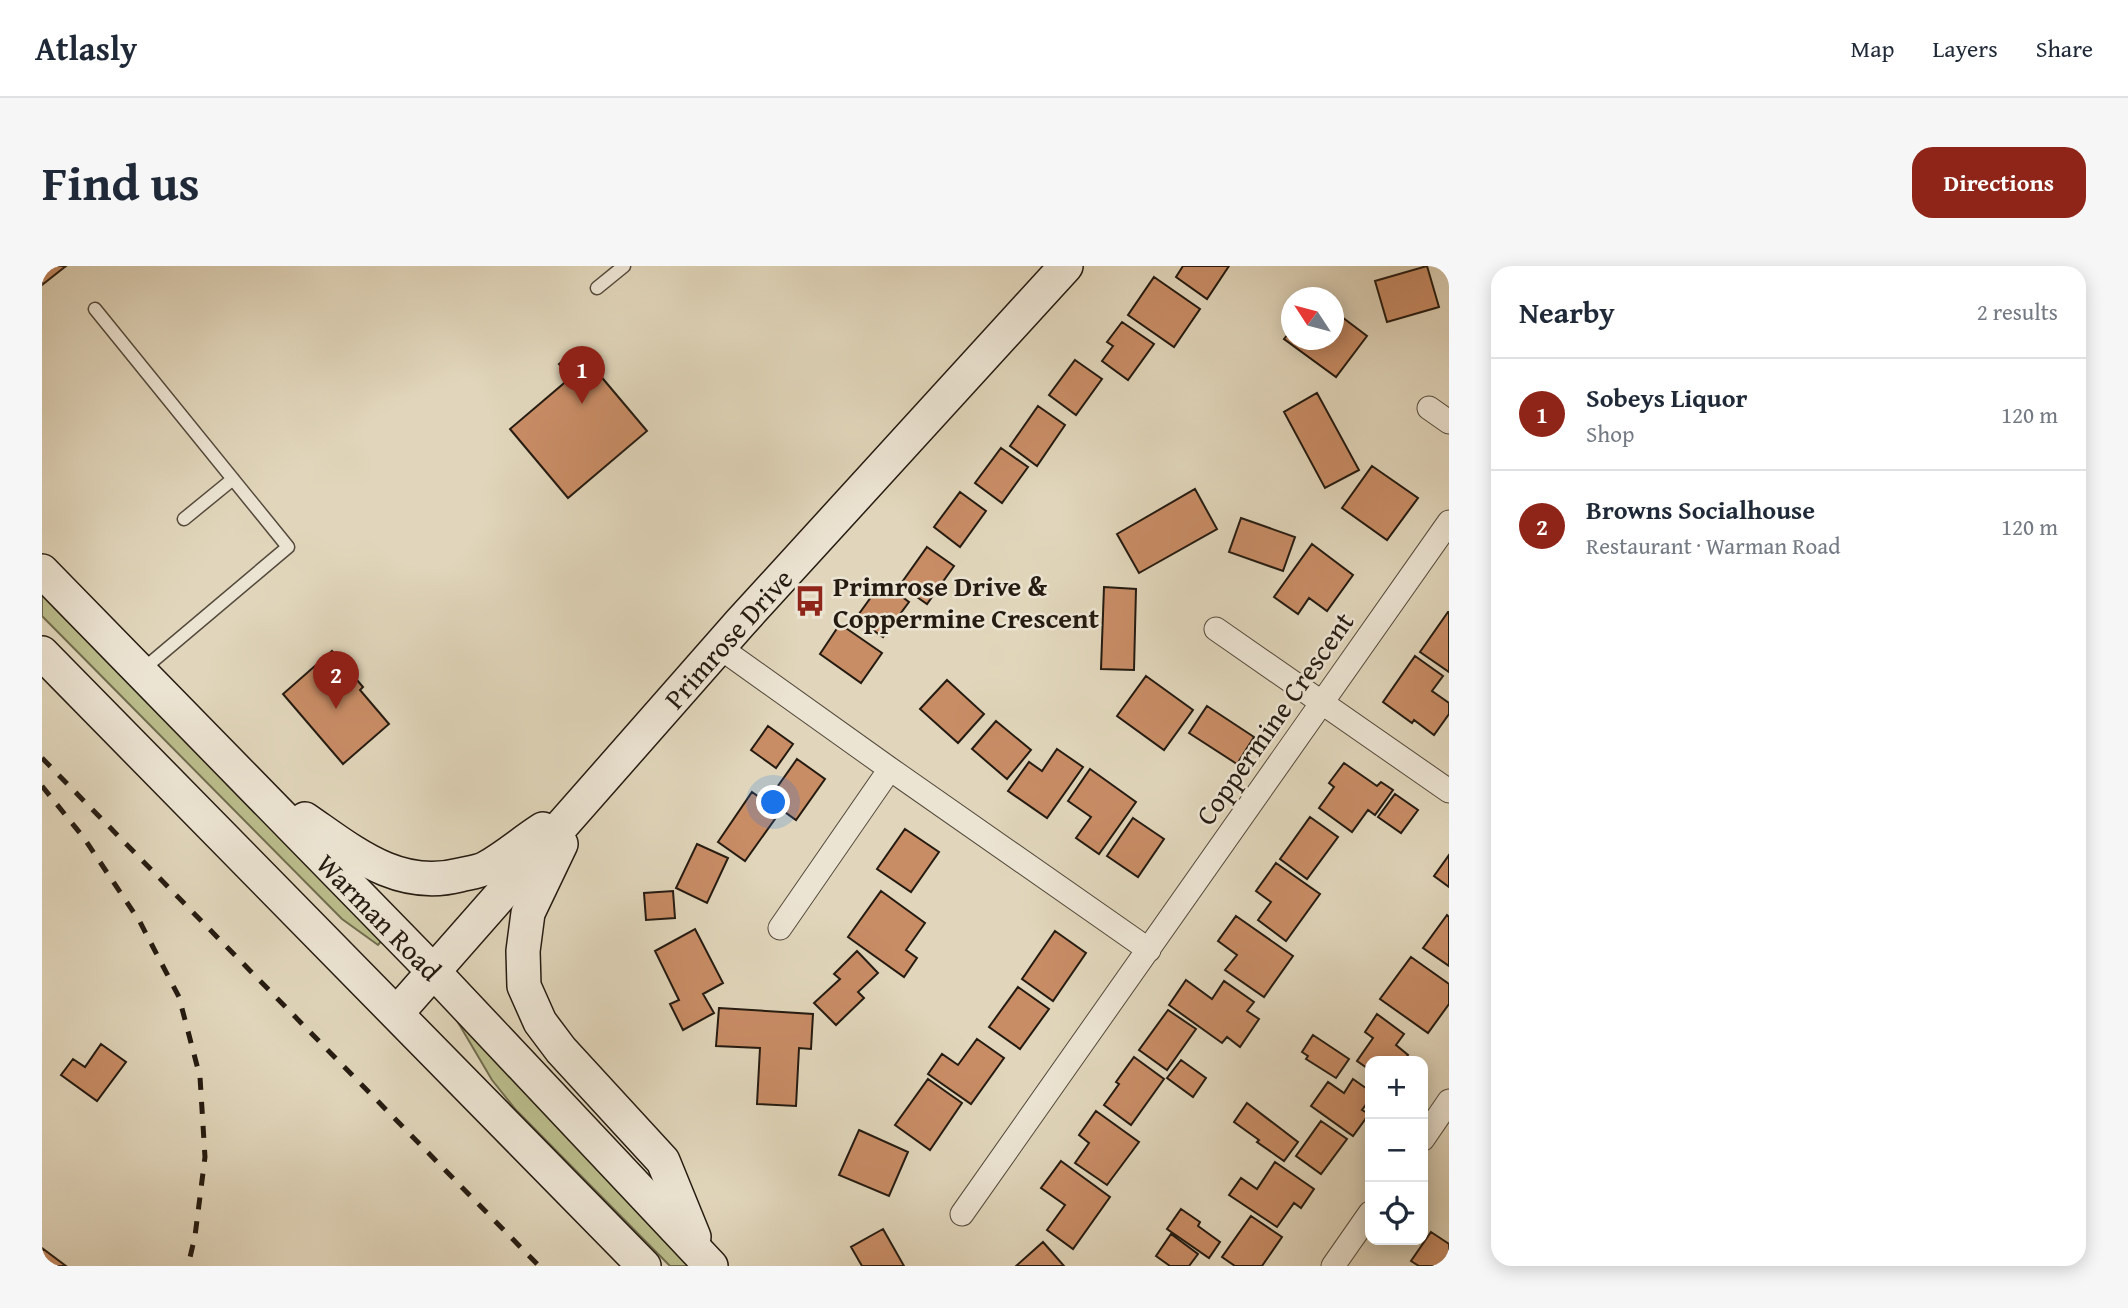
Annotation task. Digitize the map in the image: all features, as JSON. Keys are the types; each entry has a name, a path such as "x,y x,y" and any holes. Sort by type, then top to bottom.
{"main road":[{"name":"Primrose Drive","path":"397,1013 719,647 1066,266"},
{"name":"Warman Road","path":"42,571 434,972 706,1261"},
{"name":"Warman Road","path":"42,653 644,1266"},
{"path":"250,782 364,859 397,874 426,880 442,880 484,869 578,807"},
{"path":"578,807 528,913 523,951 524,986 540,1022 561,1050 663,1161 706,1261"}],"street":[{"path":"1429,408 1449,422"},
{"name":"Coppermine Crescent","path":"962,1214 1449,522"},
{"path":"1216,629 1449,791"},
{"path":"719,647 1149,950"},
{"path":"780,928 890,769"},
{"path":"1428,1132 1449,1101"},
{"path":"1334,1266 1365,1220"}],"lane":[{"path":"597,288 624,266"},
{"path":"95,309 288,547 141,671"},
{"path":"184,519 233,479"}],"green space":[{"path":"42,592 383,939 378,945 342,919 42,616"},
{"path":"456,1019 689,1266 670,1266 516,1110 492,1080"}],"building":[{"path":"42,266 66,266 42,285"},
{"path":"1183,266 1229,266 1207,299 1176,277"},
{"path":"1427,266 1439,307 1387,322 1375,281"},
{"path":"1154,277 1200,309 1174,347 1128,315"},
{"path":"1344,319 1367,336 1336,377 1299,350 1344,350"},
{"path":"1122,322 1154,344 1128,380 1102,361 1113,346 1107,342"},
{"path":"577,348 647,431 568,498 510,429 570,378 559,364"},
{"path":"1075,360 1102,379 1076,415 1049,395"},
{"path":"1317,393 1359,470 1325,488 1284,412"},
{"path":"1038,406 1065,425 1037,466 1010,446"},
{"path":"1001,448 1028,467 1002,503 975,483"},
{"path":"1372,466 1418,498 1387,540 1342,508"},
{"path":"1195,489 1217,529 1139,573 1117,534"},
{"path":"960,492 986,511 960,547 934,527"},
{"path":"1241,518 1295,537 1283,571 1229,552"},
{"path":"1312,544 1353,575 1327,611 1309,598 1298,614 1274,597"},
{"path":"927,547 954,566 927,604 900,585"},
{"path":"882,582 909,602 883,637 856,618"},
{"path":"1104,587 1136,589 1134,670 1101,669"},
{"path":"1449,612 1449,672 1420,652"},
{"path":"840,624 882,653 861,683 820,654"},
{"path":"332,651 363,687 360,690 389,724 343,764 283,694"},
{"path":"1415,656 1443,676 1432,691 1449,703 1449,714 1434,735 1383,702"},
{"path":"1146,676 1193,710 1164,750 1117,716"},
{"path":"947,680 984,714 958,743 920,709"},
{"path":"1207,706 1254,737 1237,764 1189,733"},
{"path":"996,721 1031,750 1007,779 972,749"},
{"path":"768,726 793,744 776,768 751,750"},
{"path":"1057,749 1083,767 1047,818 1008,791 1029,762 1042,771"},
{"path":"797,759 825,779 796,820 768,800"},
{"path":"1344,763 1377,786 1381,782 1393,790 1375,815 1368,810 1352,832 1319,808 1334,787 1329,783"},
{"path":"1090,769 1136,802 1099,854 1076,838 1091,817 1068,801"},
{"path":"752,792 780,812 745,861 718,842"},
{"path":"1395,794 1418,810 1401,833 1378,817"},
{"path":"1310,817 1338,837 1307,879 1280,859"},
{"path":"1133,818 1164,839 1138,877 1107,856"},
{"path":"905,829 939,852 911,892 877,869"},
{"path":"697,844 728,858 707,903 676,888"},
{"path":"1449,855 1449,887 1434,876"},
{"path":"1276,863 1320,894 1286,941 1258,920 1271,902 1256,891"},
{"path":"673,891 675,918 646,920 644,893"},
{"path":"881,891 925,923 906,950 917,958 904,977 848,937"},
{"path":"1447,915 1449,917 1449,966 1423,948"},
{"path":"1236,916 1293,956 1264,997 1225,970 1237,955 1218,941"},
{"path":"695,929 723,983 703,994 714,1013 683,1030 670,1004 679,1000 655,951"},
{"path":"1055,931 1086,953 1053,1001 1022,979"},
{"path":"857,951 878,973 858,992 864,998 836,1025 814,1003 840,979 834,974"},
{"path":"1411,957 1449,984 1449,1004 1428,1033 1380,999"},
{"path":"1186,980 1212,999 1224,981 1254,1002 1247,1011 1259,1019 1240,1047 1227,1037 1222,1043 1169,1005"},
{"path":"1018,987 1049,1009 1020,1049 989,1027"},
{"path":"719,1008 813,1014 811,1049 799,1048 796,1106 757,1104 760,1048 716,1046"},
{"path":"1168,1010 1196,1029 1167,1070 1139,1050"},
{"path":"1377,1014 1404,1034 1396,1045 1408,1055 1365,1056 1365,1067 1357,1061 1373,1038 1365,1032"},
{"path":"1313,1035 1349,1059 1336,1078 1306,1059 1308,1056 1302,1052"},
{"path":"977,1039 1004,1058 971,1104 928,1074 942,1054 958,1065"},
{"path":"101,1044 126,1062 97,1101 61,1075 73,1059 85,1067"},
{"path":"1134,1057 1164,1079 1131,1125 1104,1105"},
{"path":"1181,1060 1206,1078 1193,1097 1167,1078"},
{"path":"928,1079 962,1103 930,1150 895,1125"},
{"path":"1353,1079 1365,1087 1365,1106 1362,1110 1365,1112 1365,1120 1353,1136 1311,1106 1328,1082 1344,1093"},
{"path":"1247,1103 1298,1142 1284,1161 1234,1122"},
{"path":"1096,1111 1139,1142 1107,1185 1075,1163 1089,1143 1079,1135"},
{"path":"1321,1121 1347,1139 1321,1174 1296,1156"},
{"path":"859,1130 908,1152 889,1196 839,1175"},
{"path":"1061,1161 1110,1197 1073,1249 1047,1230 1065,1205 1041,1188"},
{"path":"1275,1162 1314,1189 1301,1208 1294,1203 1277,1227 1229,1195 1241,1178 1257,1189"},
{"path":"1181,1209 1200,1222 1198,1226 1220,1242 1209,1258 1167,1229"},
{"path":"1251,1216 1282,1237 1262,1266 1235,1266 1222,1257"},
{"path":"883,1229 904,1266 862,1266 851,1247"},
{"path":"1431,1232 1449,1244 1449,1266 1419,1266 1411,1261 1422,1245 1428,1245"},
{"path":"1171,1234 1198,1254 1189,1266 1170,1266 1156,1256"},
{"path":"1043,1242 1064,1266 1016,1266"},
{"path":"42,1248 66,1266 42,1266"}],"railway":[{"path":"42,758 539,1266"},
{"path":"42,786 84,838 140,922 179,997 200,1077 205,1157 195,1236 188,1266"}],"place":[{"name":"Sobeys Liquor","path":"582,404"},
{"name":"Primrose Drive & Coppermine Crescent","path":"810,601"},
{"name":"Browns Socialhouse","path":"336,709"}]}
